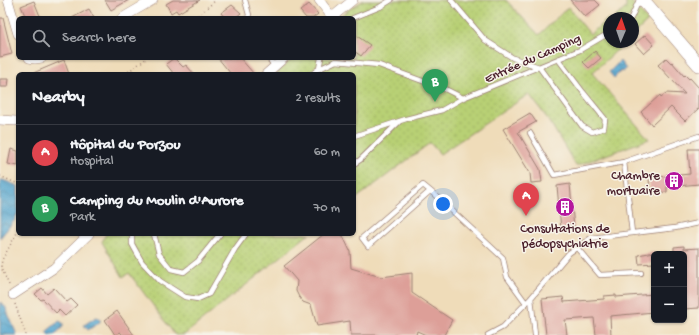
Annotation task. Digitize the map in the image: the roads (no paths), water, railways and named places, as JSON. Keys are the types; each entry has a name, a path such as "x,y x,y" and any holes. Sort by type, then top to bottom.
{"main road":[{"path":"643,0 699,65"}],"street":[{"path":"0,1 7,0 16,28"},
{"path":"125,16 153,0"},
{"path":"319,0 331,16"},
{"path":"333,16 353,0"},
{"path":"268,72 282,60"},
{"path":"0,120 16,121"},
{"path":"13,296 54,268 87,236"}],"lane":[{"path":"245,0 249,16"},
{"path":"356,17 380,7 391,0"},
{"path":"451,0 485,40 513,58 539,67 582,126 592,132 604,128 606,119 583,92 558,58"},
{"path":"634,12 639,0"},
{"name":"Entrée du Camping","path":"356,135 401,120 442,110 463,98 580,50 603,37"},
{"path":"270,60 275,66"},
{"path":"319,69 321,60"},
{"path":"315,72 336,61 379,65 447,90 463,98"},
{"path":"356,163 401,120"},
{"path":"530,133 554,175 624,162 699,136"},
{"path":"624,162 632,233"},
{"path":"430,190 368,246 362,238 423,185 430,190 503,258 507,277 526,304"},
{"path":"488,335 495,334 503,327 526,304 569,253 591,238 699,224"},
{"path":"132,236 132,244 142,262 160,281 185,297 198,299 209,294 235,249 245,236"},
{"path":"154,236 159,254 172,269 184,272 198,261 218,236"},
{"path":"577,248 600,275 641,273"},
{"path":"531,298 536,335"}],"water":[{"path":"620,61 626,69 623,72 621,71 614,78 609,72"},
{"path":"0,180 3,180 16,185 16,217 0,238"},
{"path":"0,302 5,306 17,335 0,335"},
{"path":"96,317 100,318 100,322 88,330 84,325"},
{"path":"59,321 63,323 63,327 54,335 49,335 46,332"}],"place":[{"name":"Camping du Moulin d'Aurore","path":"435,102"},
{"name":"Chambre mortuaire","path":"674,181"},
{"name":"Consultations de pédopsychiatrie","path":"565,207"},
{"name":"Hôpital du Porzou","path":"526,216"}]}
